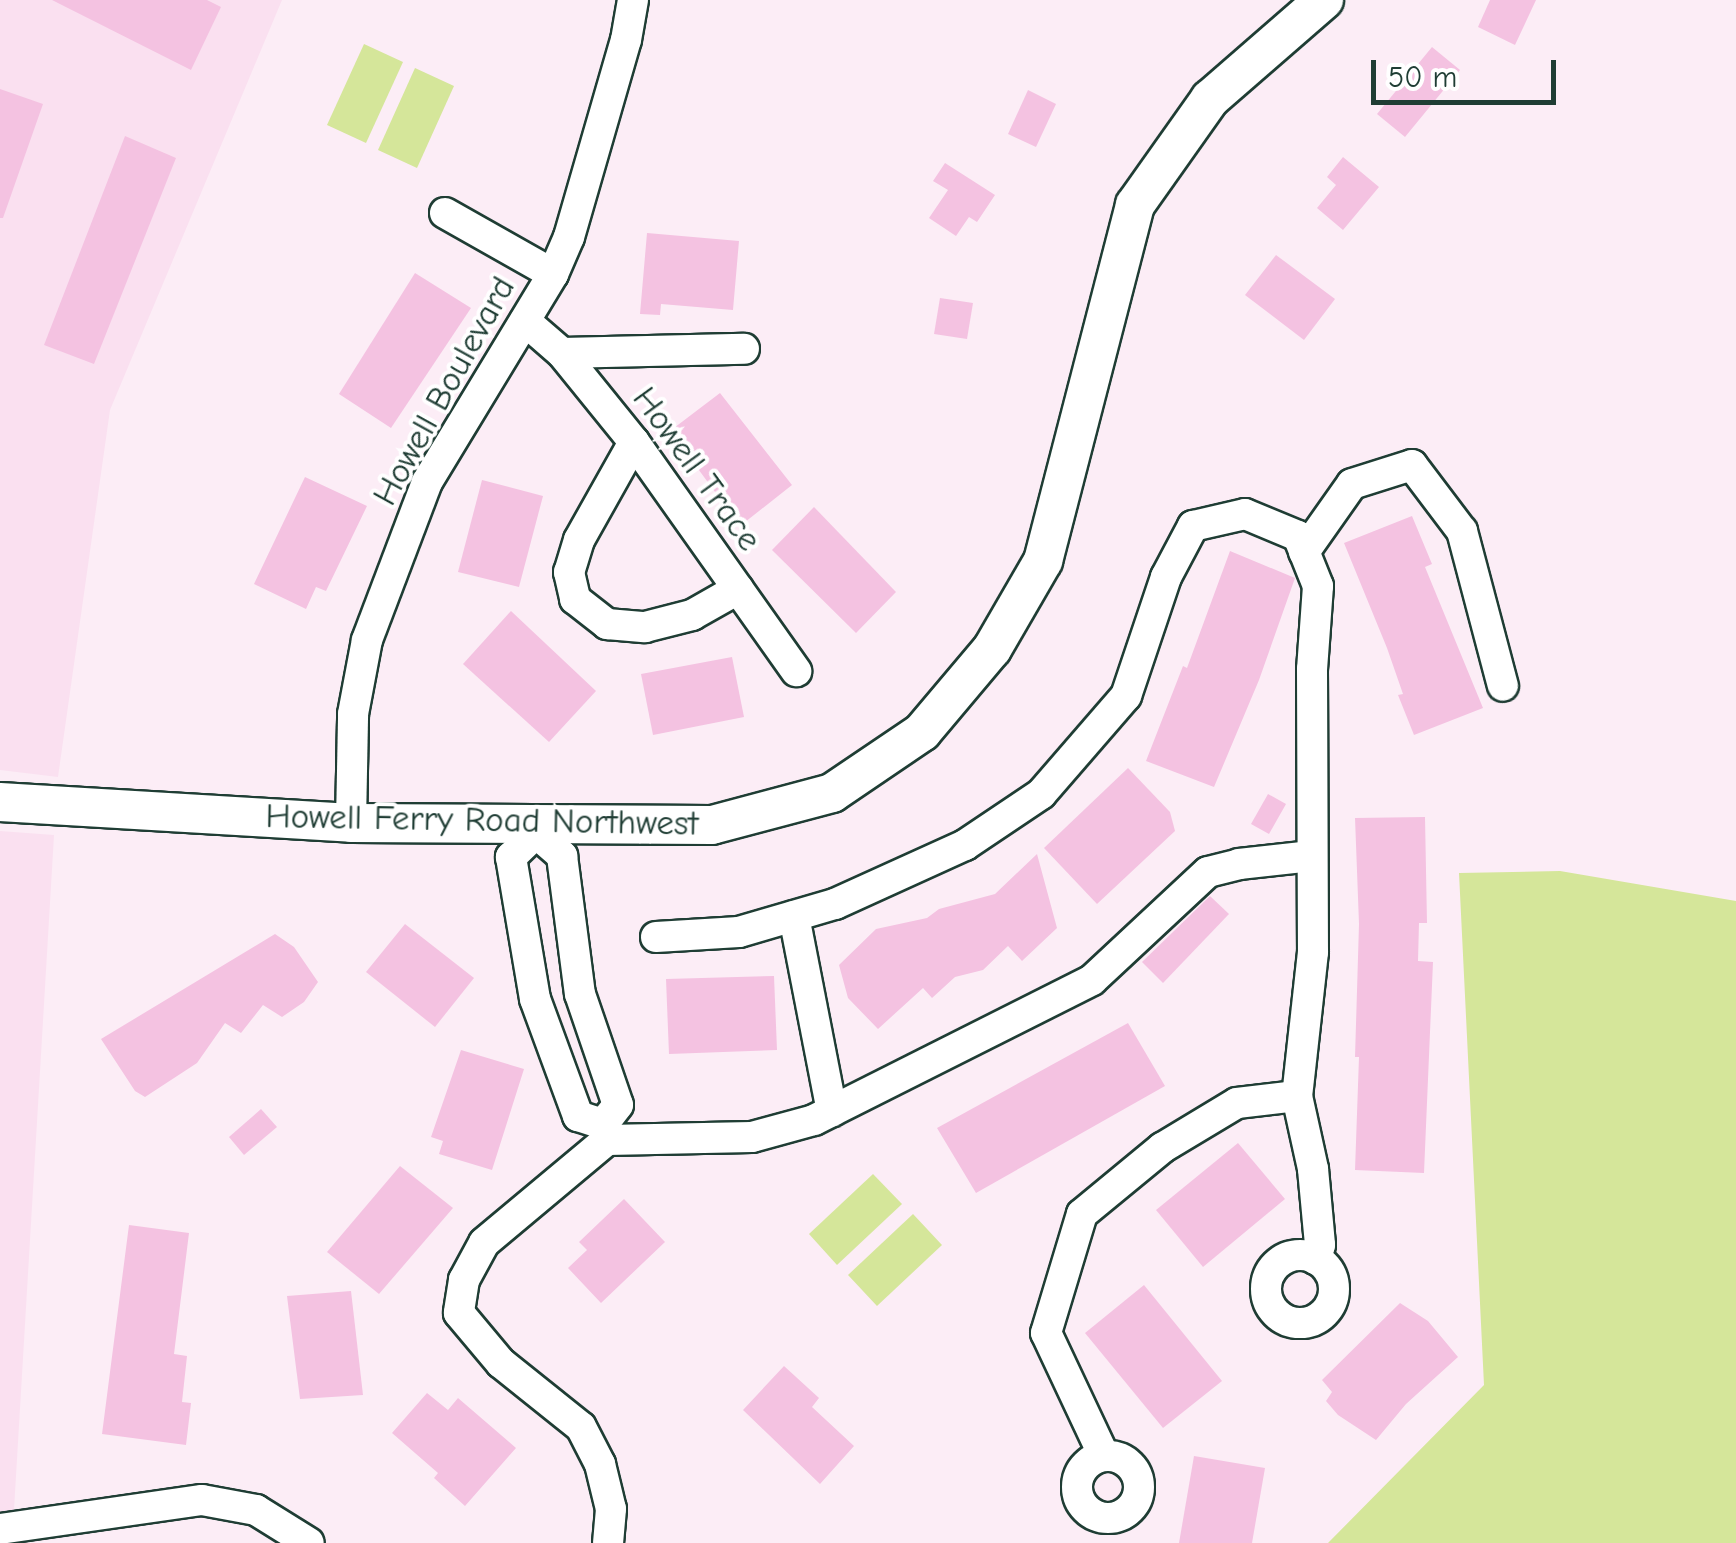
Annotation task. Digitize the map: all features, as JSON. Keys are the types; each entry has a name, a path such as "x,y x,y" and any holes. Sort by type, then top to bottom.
{"street":[{"name":"Howell Boulevard","path":"351,824 353,714 367,640 427,482 552,274 586,185 633,0"},
{"name":"Howell Ferry Road Northwest","path":"0,802 351,824 535,828 712,824 832,793 922,732 992,649 1043,561 1074,457 1135,205 1210,99 1324,0"},
{"path":"446,214 552,274"},
{"name":"Howell Trace","path":"525,322 562,353 634,442 796,671"},
{"path":"562,353 744,349"},
{"path":"634,442 579,540 570,572 575,599 607,624 645,627 692,615 738,589"},
{"path":"1304,552 1352,484 1412,464 1462,531 1502,686"},
{"path":"656,937 739,932 835,904 965,844 1041,794 1126,696 1166,577 1194,526 1245,514 1298,536 1318,586 1312,669 1313,952 1297,1096 1313,1169 1320,1245 1316,1259"},
{"path":"608,1543 611,1509 600,1464 581,1427 539,1388 500,1362 459,1314 464,1280 484,1243 606,1132 618,1105 580,994 562,856 535,828 510,856 535,1000 578,1116 606,1132 752,1137 832,1111 1092,980 1208,872 1239,864 1312,856"},
{"path":"794,916 832,1111"},
{"path":"526,958 572,949"},
{"path":"1104,1456 1046,1334 1082,1214 1162,1148 1237,1102 1297,1096"},
{"path":"0,1529 202,1500 256,1510 310,1543"}],"shaded area":[{"path":"0,0 282,0 110,410 58,777 0,770"},
{"path":"0,831 54,835 12,1543 0,1543"}],"green space":[{"path":"364,44 403,62 366,143 327,125"},
{"path":"415,68 454,86 417,168 378,150"},
{"path":"1560,871 1736,901 1736,1543 1328,1543 1484,1385 1459,873"},
{"path":"873,1174 902,1204 837,1265 809,1234"},
{"path":"913,1214 942,1245 877,1306 848,1275"}],"building":[{"path":"52,0 207,0 221,7 191,70"},
{"path":"1490,0 1536,0 1515,45 1478,27"},
{"path":"1432,47 1460,70 1405,137 1377,114"},
{"path":"0,89 43,104 3,218 0,218"},
{"path":"1028,90 1056,104 1036,147 1008,134"},
{"path":"125,136 176,158 94,364 44,345"},
{"path":"1343,157 1379,187 1343,230 1317,208 1336,185 1327,177"},
{"path":"945,163 995,195 977,222 969,217 956,236 929,218 948,190 933,181"},
{"path":"647,233 739,241 733,310 661,304 660,315 640,314"},
{"path":"1276,255 1335,299 1304,340 1245,295"},
{"path":"415,273 471,308 391,428 339,394"},
{"path":"940,298 973,303 967,339 934,334"},
{"path":"720,393 792,485 740,526 693,462 690,465 666,434"},
{"path":"305,477 367,506 326,591 316,587 306,609 254,584"},
{"path":"482,480 543,496 519,587 458,572"},
{"path":"814,507 896,592 856,633 772,550"},
{"path":"1412,516 1432,564 1425,567 1483,708 1414,735 1398,695 1403,694 1387,648 1344,543"},
{"path":"1230,551 1295,578 1259,680 1214,787 1146,761 1183,666 1187,668"},
{"path":"511,611 596,691 549,742 463,664"},
{"path":"732,657 744,717 653,735 641,674"},
{"path":"1128,768 1170,812 1175,831 1097,904 1044,848"},
{"path":"1268,794 1286,804 1269,834 1251,824"},
{"path":"1425,817 1427,923 1419,923 1418,961 1433,962 1424,1173 1355,1170 1359,924 1355,818"},
{"path":"1037,854 1057,928 1022,961 1008,946 983,970 955,977 932,998 923,988 878,1029 848,998 839,965 876,929 927,918 939,909 995,894"},
{"path":"1210,896 1229,914 1163,983 1142,962"},
{"path":"405,924 474,978 435,1027 366,972"},
{"path":"275,934 294,947 318,982 304,1002 282,1017 263,1005 241,1033 225,1023 197,1063 145,1097 135,1091 101,1039"},
{"path":"774,976 777,1050 669,1054 666,979"},
{"path":"1128,1023 1165,1086 976,1193 937,1128"},
{"path":"461,1050 524,1069 492,1170 439,1154 443,1141 431,1137"},
{"path":"261,1109 277,1127 244,1155 229,1137"},
{"path":"1238,1143 1285,1199 1203,1267 1156,1210"},
{"path":"400,1166 453,1208 379,1294 327,1252"},
{"path":"624,1199 665,1242 601,1303 568,1268 587,1250 579,1242"},
{"path":"129,1225 189,1233 174,1354 187,1356 182,1402 191,1403 186,1445 102,1434"},
{"path":"1144,1285 1222,1381 1163,1428 1085,1333"},
{"path":"351,1291 363,1395 300,1399 287,1296"},
{"path":"1400,1303 1428,1321 1458,1357 1406,1404 1376,1440 1338,1415 1326,1401 1332,1392 1322,1380"},
{"path":"784,1366 819,1398 812,1407 854,1446 820,1484 743,1410"},
{"path":"427,1393 448,1410 458,1398 516,1448 465,1506 434,1478 438,1473 392,1433"},
{"path":"1194,1456 1265,1468 1252,1543 1179,1543"}]}
